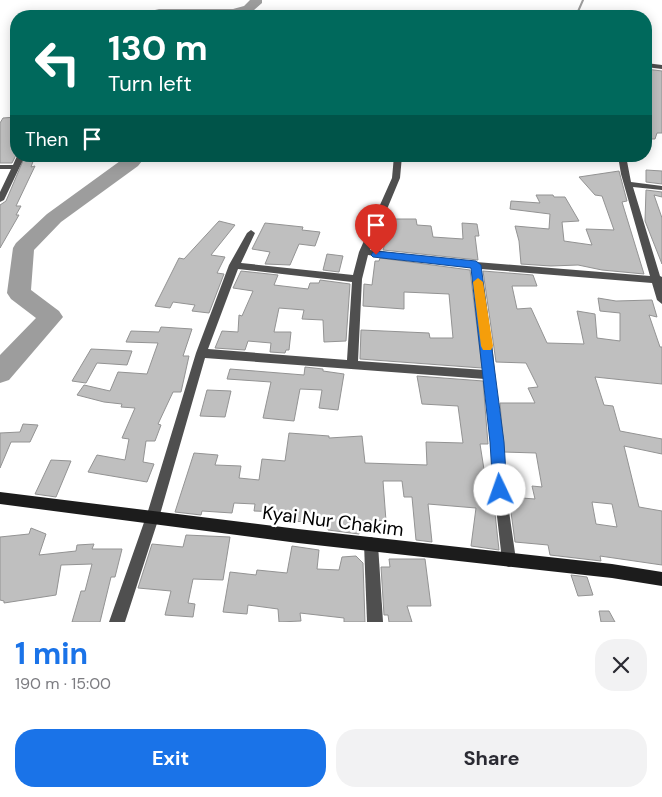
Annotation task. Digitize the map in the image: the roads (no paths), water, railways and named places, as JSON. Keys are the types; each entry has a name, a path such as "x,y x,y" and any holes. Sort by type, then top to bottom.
{"street":[{"path":"0,200 18,162"},
{"path":"352,364 357,279 364,252 396,178 397,162"},
{"path":"623,162 628,184 659,280 662,300"},
{"path":"0,167 16,167"},
{"path":"628,184 662,188"},
{"path":"117,622 153,518 201,353 234,265 251,233"},
{"path":"364,252 476,265 659,280"},
{"path":"234,265 357,279"},
{"path":"476,265 490,375 500,490 509,560"},
{"path":"201,353 490,375"},
{"name":"Kyai Nur Chakim","path":"0,498 153,518 612,571 662,579"},
{"path":"371,544 375,622"}],"waterway":[{"path":"243,10 256,3 256,0"},
{"path":"579,10 583,0"},
{"path":"0,372 51,317 19,293 24,248 54,218 132,162"}]}
